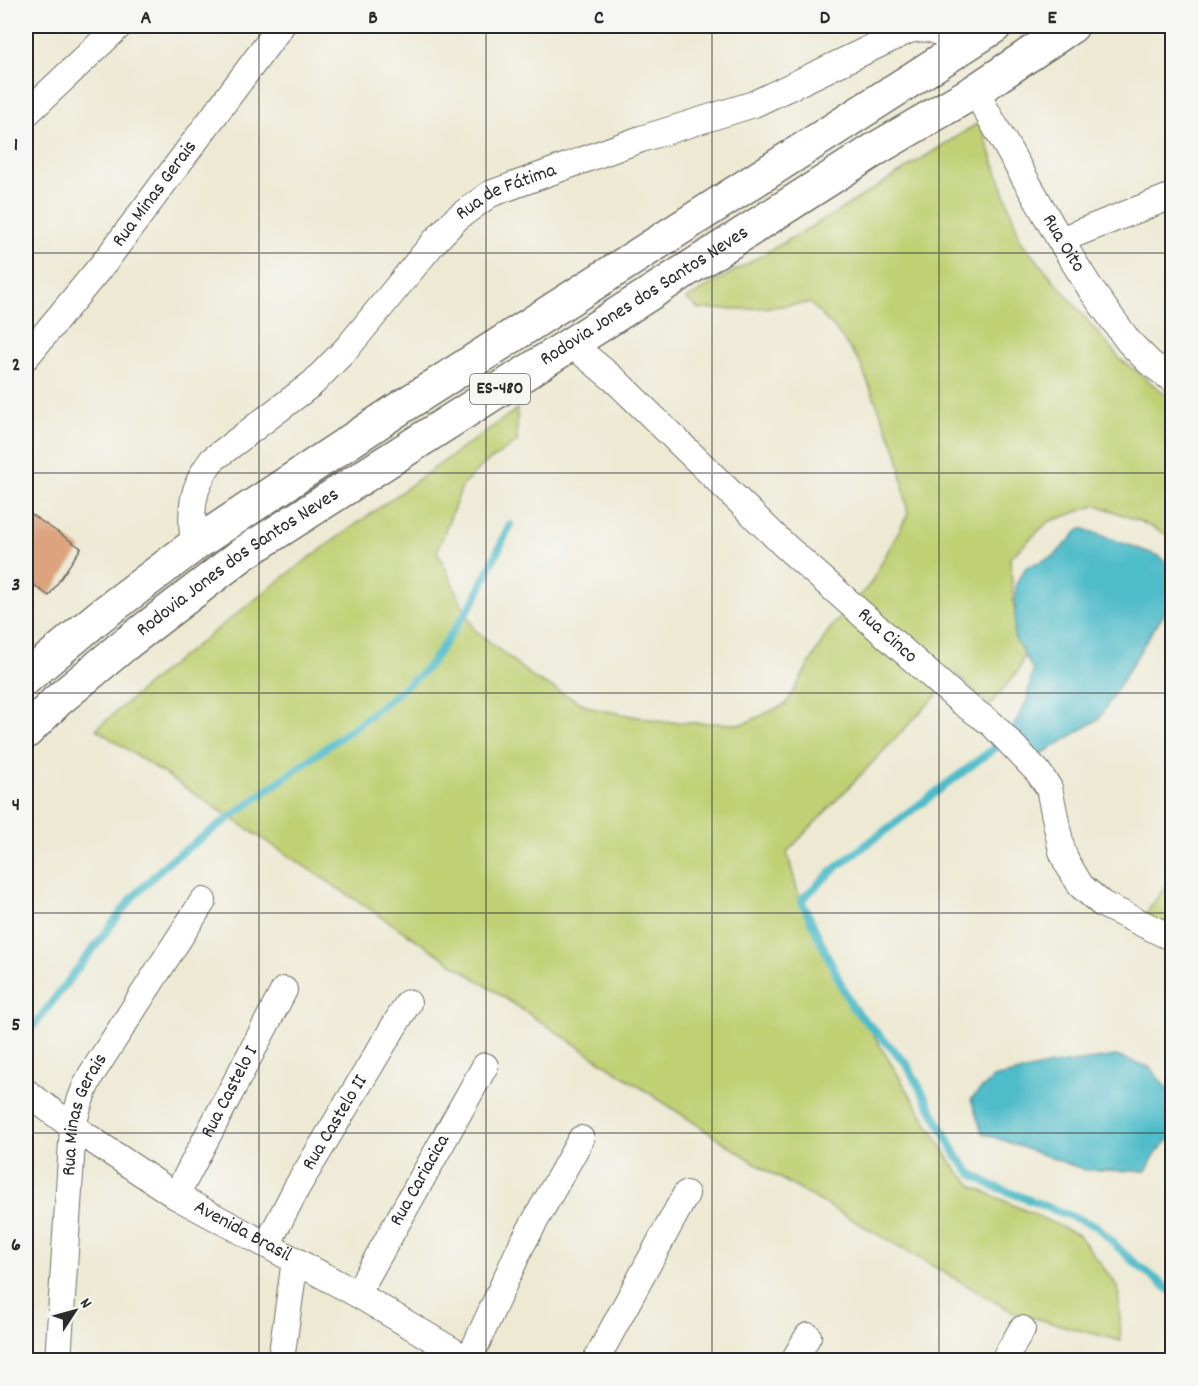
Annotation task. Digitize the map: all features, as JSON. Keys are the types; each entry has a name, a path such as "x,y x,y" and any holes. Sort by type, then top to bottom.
{"main road":[{"name":"Rodovia Jones dos Santos Neves","path":"26,678 108,609 194,544 400,408 995,26"},
{"name":"Rodovia Jones dos Santos Neves","path":"26,732 57,701 123,646 244,553 879,147 975,91 1072,26"}],"street":[{"path":"26,114 119,26"},
{"name":"Rua Minas Gerais","path":"26,357 107,259 281,26"},
{"name":"Rua de Fátima","path":"194,544 191,519 194,496 200,477 212,460 313,384 348,347 442,234 457,218 490,194 631,143 754,104 909,30 923,27 935,29 960,48"},
{"name":"Rua Oito","path":"975,91 1060,240 1092,291 1129,342 1150,363 1173,379"},
{"path":"1060,240 1173,196"},
{"name":"Rua Cinco","path":"570,343 616,381 784,545 960,701 992,724 1038,772 1049,788 1064,857 1081,886 1102,904 1173,938"},
{"name":"Rua Minas Gerais","path":"58,1360 73,1127 83,1089 203,901"},
{"name":"Rua Castelo I","path":"176,1196 284,990"},
{"name":"Rua Castelo II","path":"267,1245 297,1187 408,1003"},
{"name":"Rua Cariacica","path":"357,1294 485,1066"},
{"name":"Avenida Brasil","path":"26,1092 73,1127 176,1196 357,1294 469,1360"},
{"path":"469,1360 521,1246 581,1139"},
{"path":"596,1360 686,1194"},
{"path":"281,1360 295,1260"},
{"path":"1004,1360 1022,1329"},
{"path":"794,1360 808,1336"}],"green space":[{"path":"980,122 1021,241 1120,359 1172,399 1172,537 1097,505 1048,522 1010,558 1014,607 1025,651 1019,670 989,706 957,674 787,852 801,904 841,982 955,1168 974,1187 1079,1235 1118,1287 1121,1341 1015,1313 769,1172 96,729 166,669 302,563 517,409 517,442 483,465 463,485 437,551 474,629 535,679 591,708 664,722 743,724 786,704 829,630 870,584 908,514 898,455 859,361 834,328 810,303 750,309 699,309 686,299 840,210"},
{"path":"1172,877 1172,939 1142,919"}],"water":[{"path":"1081,528 1159,556 1172,570 1172,603 1099,719 1035,758 1008,735 1026,703 1033,670 1014,637 1016,584 1026,567 1054,556"},
{"path":"1116,1056 1149,1067 1172,1094 1172,1137 1156,1153 1146,1171 1085,1170 982,1133 971,1099 993,1078 1051,1065"}],"building":[{"path":"26,511 81,548 49,596 27,580 26,582"}],"waterway":[{"path":"26,1032 35,1024 133,897 167,863 360,723 422,673 475,599 510,525"},
{"path":"1159,570 1172,561"},
{"path":"1004,741 838,866 801,900 852,1007 906,1063 957,1156 971,1173 991,1185 1096,1226 1129,1258 1172,1292"}]}
